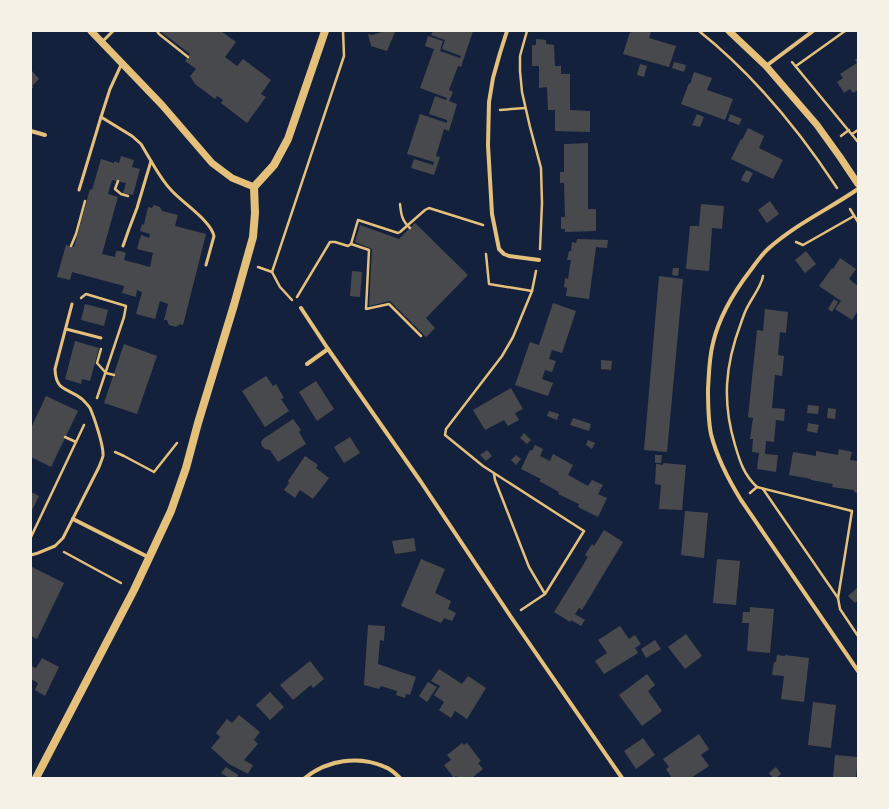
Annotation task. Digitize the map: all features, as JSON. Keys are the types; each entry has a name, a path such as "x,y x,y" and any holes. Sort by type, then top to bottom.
{"main road":[{"path":"36,778 134,590 171,511 186,468 198,423 254,238 254,187 274,165 288,139 323,32"}],"street":[{"path":"91,31 162,105 212,163 232,178 254,187"},
{"path":"507,31 500,53 489,102 488,145 492,214 499,249 504,254 539,260"},
{"path":"729,31 766,66 817,125 858,184"},
{"path":"766,66 813,31"},
{"path":"31,131 45,135"},
{"path":"858,189 782,236 768,249 742,280 725,311 712,344 709,368 708,399 711,433 729,482 858,671"},
{"path":"301,308 622,778"},
{"path":"307,364 328,349"},
{"path":"73,519 150,558"},
{"path":"305,778 317,769 331,763 358,760 373,762 387,767 400,778"}],"lane":[{"path":"102,42 113,31"},
{"path":"80,190 110,89 122,63"},
{"path":"101,117 132,136 141,144 165,184 213,231 214,236 206,265"},
{"path":"124,246 128,229 137,208 151,161"},
{"path":"31,556 55,546 63,538 99,468 103,457 103,447 89,407 82,399 62,388 57,383 55,377 55,369 72,304"},
{"path":"66,329 101,338"}],"path":[{"path":"157,31 188,57"},
{"path":"272,272 344,56 343,31"},
{"path":"511,617 546,594 584,532 494,474 445,435 446,429 502,356 513,337 532,291 539,260 542,204 541,168 522,92 520,56 527,31"},
{"path":"699,31 742,70 794,127 844,198 858,222"},
{"path":"796,66 845,31"},
{"path":"784,52 858,142"},
{"path":"489,111 526,108"},
{"path":"852,134 858,130"},
{"path":"118,181 115,189 121,194 140,199"},
{"path":"71,246 76,234 87,193 80,190"},
{"path":"400,204 402,215 409,226"},
{"path":"351,244 358,220 398,233 409,226 429,208 495,229"},
{"path":"796,242 803,246 854,216"},
{"path":"246,263 272,272 280,287 293,302 330,242 348,246 351,244 365,247 369,250 366,309 389,304 421,336"},
{"path":"486,247 489,284 532,291"},
{"path":"763,271 762,281 748,306 732,351 726,401 730,428 745,471 757,487 852,511 838,598 840,609 858,636"},
{"path":"101,338 102,346 97,363 106,372 114,375"},
{"path":"31,537 85,422 93,416"},
{"path":"103,447 154,472 176,444 198,423"},
{"path":"65,437 76,442"},
{"path":"494,474 529,567 546,594"},
{"path":"741,500 757,487"},
{"path":"763,488 838,598"},
{"path":"31,526 35,528"},
{"path":"55,546 68,555 134,590"}],"building":[{"path":"160,31 221,31 236,42 225,57 237,66 243,59 271,80 261,94 266,97 247,123 221,103 223,100 217,96 215,99 195,84 190,76 196,69 185,61 190,54"},
{"path":"382,31 395,32 387,51 371,46 368,34 372,35"},
{"path":"433,31 473,31 461,67 458,66 449,90 453,92 449,101 457,104 449,131 444,129 436,156 440,157 434,175 411,168 414,159 433,165 434,162 407,154 420,114 447,123 447,120 429,114 435,96 446,100 447,98 420,88 434,49 425,46 428,36 443,41 440,51 460,58 461,56 442,49 445,40 431,35"},
{"path":"632,31 651,31 649,38 676,46 669,67 623,54 630,32 631,33"},
{"path":"536,39 546,40 546,44 554,45 555,66 561,66 561,74 570,74 570,110 590,111 590,132 555,131 555,110 548,110 547,87 539,88 539,66 532,66 532,45 536,45"},
{"path":"858,58 858,90 853,93 850,89 844,93 837,82 843,78 840,74 857,63 855,60"},
{"path":"674,62 686,65 684,72 672,68"},
{"path":"640,64 647,66 644,77 637,75"},
{"path":"31,70 39,79 31,89"},
{"path":"694,72 712,78 707,90 733,99 725,120 681,104"},
{"path":"697,114 704,117 700,127 692,125"},
{"path":"730,114 742,119 739,125 728,121"},
{"path":"748,128 764,136 759,148 783,160 773,179 731,159"},
{"path":"588,143 588,209 596,209 596,231 565,232 565,229 561,229 561,217 565,217 564,183 560,183 560,172 564,172 564,144"},
{"path":"121,156 134,160 132,167 140,169 133,195 123,193 126,183 112,180 108,194 118,197 102,254 115,257 116,251 121,251 126,253 124,260 150,267 153,253 137,249 141,235 149,238 150,234 140,231 142,224 144,225 148,207 152,208 154,205 160,207 162,211 178,215 175,226 206,234 183,325 180,324 176,327 169,325 167,320 164,320 168,304 160,301 155,319 136,314 142,292 137,290 136,297 122,293 124,286 72,272 70,280 57,277 66,245 74,247 90,189 92,190 101,159 119,163"},
{"path":"746,170 753,173 748,183 741,180"},
{"path":"770,201 779,214 767,223 758,210"},
{"path":"701,204 724,206 722,229 712,228 709,271 686,269 690,226 699,226"},
{"path":"415,223 468,275 426,318 435,328 426,337 390,301 369,306 372,249 355,242 360,225 399,239"},
{"path":"577,239 608,240 607,248 596,247 589,299 566,296 567,288 564,287 565,278 568,279 571,260 567,260 569,251 571,251 572,242 576,243"},
{"path":"806,251 816,264 805,273 795,260"},
{"path":"840,258 856,269 849,279 858,286 858,313 857,312 852,320 835,309 841,301 819,286"},
{"path":"673,268 679,268 678,276 672,275"},
{"path":"352,271 362,272 360,297 350,296"},
{"path":"659,276 683,279 667,452 644,450"},
{"path":"834,299 838,302 832,312 828,309"},
{"path":"553,303 576,311 562,353 552,350 549,359 556,361 552,372 545,370 542,379 553,383 548,396 515,385 530,342 539,345"},
{"path":"85,304 108,310 104,326 81,320"},
{"path":"765,309 788,312 786,333 780,332 778,355 784,356 782,376 775,375 772,408 785,409 784,421 776,420 774,442 766,441 765,454 778,455 776,472 757,469 759,453 752,452 753,439 750,439 753,418 748,417 757,330 763,331"},
{"path":"75,341 99,348 90,381 82,379 81,384 65,379"},
{"path":"124,344 157,356 137,414 104,403"},
{"path":"601,360 612,361 611,370 601,369"},
{"path":"266,376 273,386 276,384 284,398 281,399 289,411 265,427 242,391"},
{"path":"316,381 334,409 317,421 299,392"},
{"path":"511,388 523,409 515,413 519,420 508,426 504,420 485,430 473,410"},
{"path":"46,396 78,411 51,467 31,457 31,428"},
{"path":"808,405 819,406 818,414 807,413"},
{"path":"828,408 836,409 835,419 827,418"},
{"path":"549,411 559,414 557,420 547,416"},
{"path":"573,418 591,424 589,431 570,425"},
{"path":"293,419 301,430 299,432 306,444 278,462 270,450 265,449 262,446 261,442 263,439"},
{"path":"808,423 819,425 817,433 807,431"},
{"path":"524,433 531,440 527,444 520,438"},
{"path":"350,437 360,453 344,463 334,447"},
{"path":"588,440 595,443 592,449 586,445"},
{"path":"535,445 543,449 540,456 550,461 553,454 573,465 568,475 588,486 592,480 603,485 598,494 607,498 598,517 578,507 579,504 558,494 559,492 539,481 541,479 521,469 530,450 532,451"},
{"path":"839,449 852,452 850,460 858,461 858,493 854,492 854,490 832,487 833,484 789,475 793,452 816,456 816,451 838,455"},
{"path":"487,450 492,456 486,461 480,455"},
{"path":"516,455 521,459 516,465 511,460"},
{"path":"655,455 662,455 661,463 655,463"},
{"path":"305,456 318,465 316,468 329,478 313,499 300,490 295,498 284,490 289,483 288,481"},
{"path":"663,463 686,465 682,510 659,509 661,485 655,484 656,464 663,465"},
{"path":"31,492 39,496 31,512"},
{"path":"685,511 708,513 704,558 681,555"},
{"path":"604,530 623,542 582,610 579,608 575,614 585,620 581,626 571,620 570,622 554,612 588,557 585,555 592,544 594,546"},
{"path":"414,538 416,551 395,554 392,541"},
{"path":"421,559 445,569 435,593 451,601 448,609 456,613 452,621 444,618 441,623 401,606"},
{"path":"717,559 740,561 736,605 713,603"},
{"path":"32,567 64,583 37,639 31,636"},
{"path":"858,587 858,600 855,603 848,596"},
{"path":"750,607 774,609 770,653 747,651 749,623 742,623 743,612 750,612"},
{"path":"368,625 385,626 384,641 380,640 378,664 416,677 410,695 406,694 405,698 396,695 397,691 381,686 379,689 364,685"},
{"path":"620,626 629,639 635,635 641,644 635,648 638,653 604,674 595,661 607,653 598,640"},
{"path":"686,634 702,656 685,669 668,647"},
{"path":"655,640 661,649 646,658 641,649"},
{"path":"777,655 809,658 804,702 781,699 784,676 772,675 774,662 776,662"},
{"path":"42,658 59,667 45,696 35,690 38,683 31,679 31,666 36,668"},
{"path":"310,661 324,679 313,688 311,685 293,700 280,685"},
{"path":"439,669 462,684 468,676 486,688 467,719 455,711 451,718 439,710 444,702 434,695 440,686 431,681"},
{"path":"647,674 655,685 648,691 662,711 642,726 619,695"},
{"path":"428,682 437,687 427,702 419,696"},
{"path":"270,692 284,707 270,720 256,705"},
{"path":"813,702 836,705 831,748 808,745"},
{"path":"239,715 260,732 254,740 258,744 244,760 253,765 248,774 229,764 211,748 220,737 216,733 227,719 232,723"},
{"path":"699,734 709,749 701,755 709,766 691,778 672,778 666,769 669,767 663,759"},
{"path":"643,738 655,755 636,769 624,751"},
{"path":"462,743 464,745 467,743 481,761 478,763 483,769 472,778 458,778 456,776 454,778 444,765 451,760 447,755"},
{"path":"835,755 858,757 856,778 833,778"},
{"path":"226,767 238,775 237,778 229,778 221,773"},
{"path":"776,767 781,774 776,778 773,778 769,773"}]}
